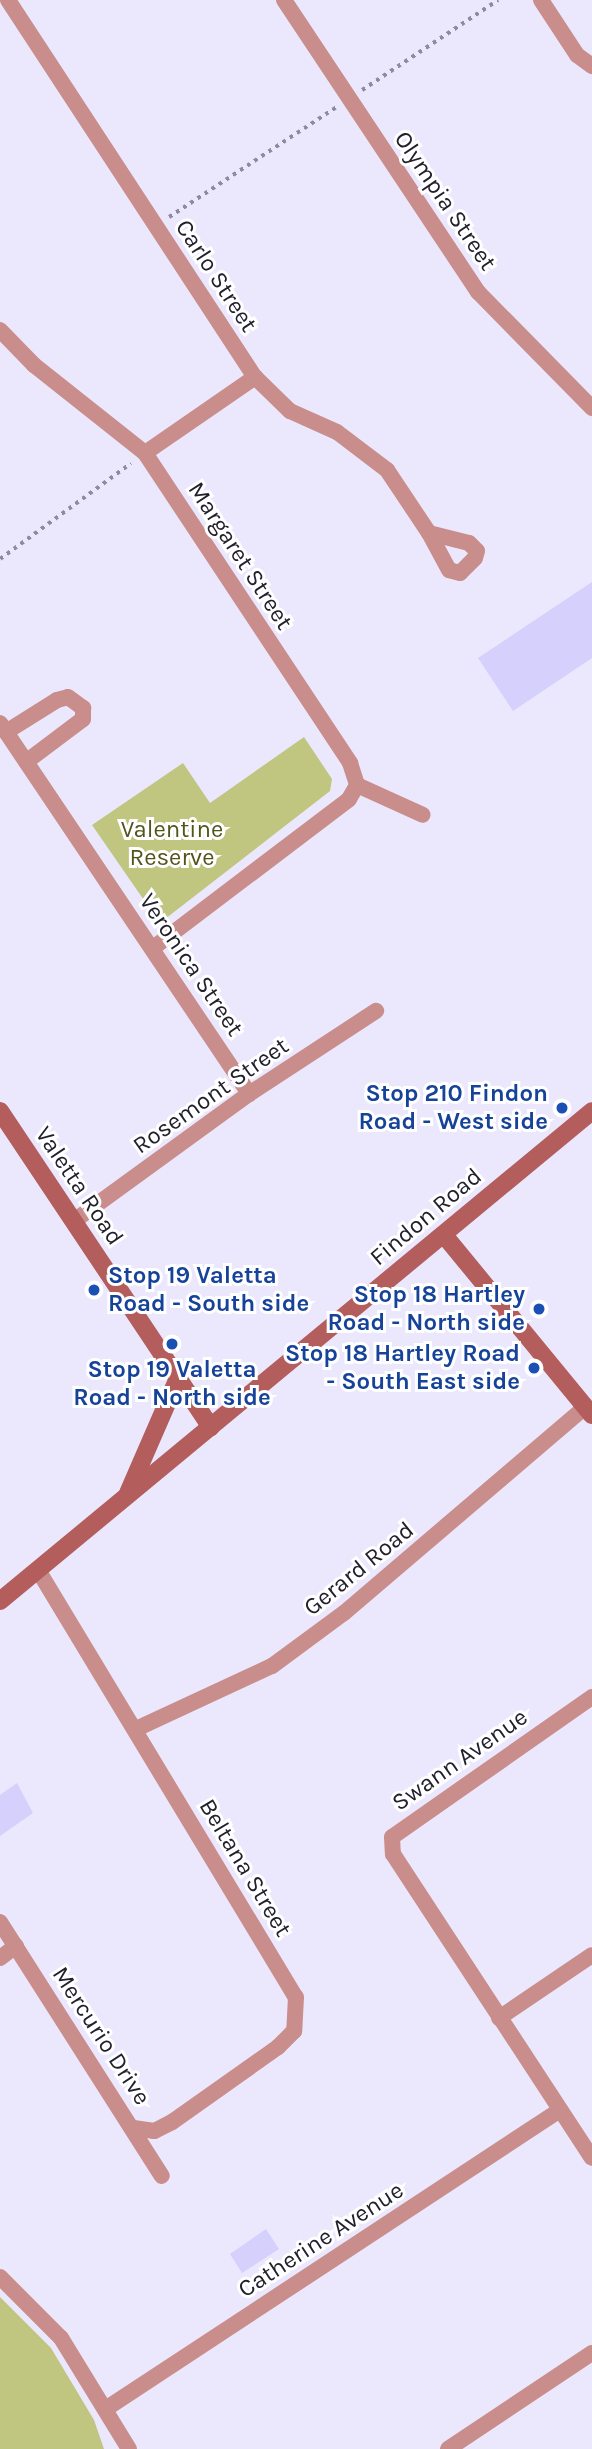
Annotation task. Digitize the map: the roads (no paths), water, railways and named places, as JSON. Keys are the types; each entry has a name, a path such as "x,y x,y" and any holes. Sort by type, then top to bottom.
{"main road":[{"name":"Valetta Road","path":"0,1111 211,1427"},
{"name":"Findon Road","path":"0,1601 592,1111"},
{"path":"443,1235 589,1411"},
{"path":"127,1496 177,1378"}],"street":[{"name":"Carlo Street","path":"8,0 256,377 290,411 337,432 387,470 429,533"},
{"name":"Olympia Street","path":"284,0 478,292 592,408"},
{"path":"541,0 577,55 592,66"},
{"name":"Margaret Street","path":"0,330 34,365 145,453 350,763 357,785"},
{"path":"145,453 256,377"},
{"path":"3,728 68,697 83,708 83,719 26,762"},
{"name":"Veronica Street","path":"3,728 249,1094"},
{"path":"153,948 349,799 357,785 422,815"},
{"name":"Rosemont Street","path":"74,1221 249,1094 376,1011"},
{"name":"Gerard Road","path":"136,1729 272,1667 344,1613 589,1411"},
{"name":"Beltana Street","path":"38,1570 296,1997 294,2031 278,2047 172,2122 154,2131 135,2128"},
{"name":"Swann Avenue","path":"499,2018 393,1854 392,1836 592,1697"},
{"name":"Mercurio Drive","path":"0,1922 135,2128 162,2176"},
{"path":"0,1958 16,1947"},
{"path":"592,1955 499,2018 592,2158"},
{"name":"Catherine Avenue","path":"107,2408 560,2110"},
{"path":"0,2277 61,2338 107,2408 129,2449"},
{"path":"447,2449 592,2353"}],"place":[{"name":"Stop 210 Findon Road - West side","path":"562,1108"},
{"name":"Stop 19 Valetta Road - South side","path":"94,1290"},
{"name":"Stop 18 Hartley Road - North side","path":"539,1309"},
{"name":"Stop 19 Valetta Road - North side","path":"172,1344"},
{"name":"Stop 18 Hartley Road - South East side","path":"534,1368"}],"park label":[{"name":"Valentine Reserve","path":"172,844"}]}
